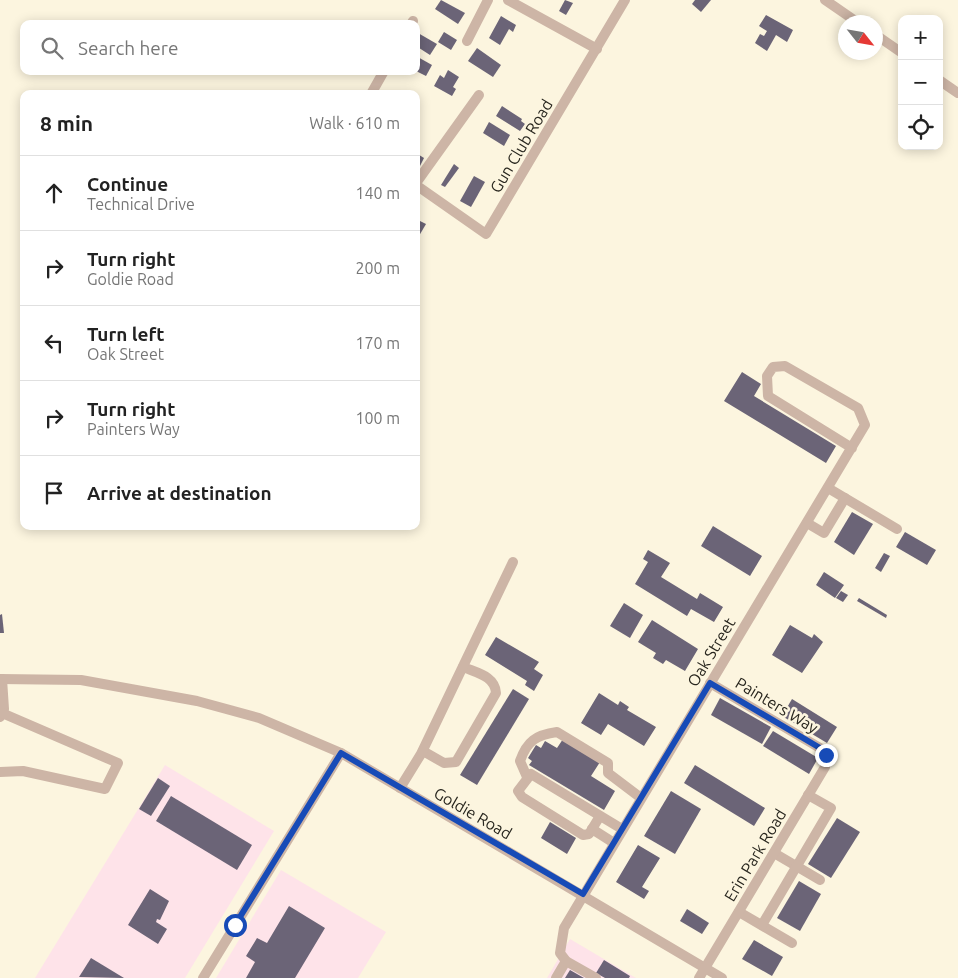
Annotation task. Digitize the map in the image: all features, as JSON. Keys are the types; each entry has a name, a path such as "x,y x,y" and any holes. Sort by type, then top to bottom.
{"street":[{"path":"467,41 488,0"},
{"path":"508,0 597,49"},
{"name":"Gun Club Road","path":"420,187 486,234 625,0"},
{"path":"825,0 836,3 849,15"},
{"path":"883,40 898,51"},
{"path":"372,90 382,75"},
{"path":"943,83 958,93"},
{"path":"420,178 480,95"},
{"name":"Oak Street","path":"566,961 560,953 560,939 564,928 583,894 807,523 852,448 865,425 858,408 786,366 773,367 767,376 768,396 852,448"},
{"path":"828,488 897,529"},
{"path":"807,523 824,533 845,498"},
{"path":"400,788 423,751 513,562"},
{"path":"423,751 444,763 456,762 496,693 492,680 463,667"},
{"path":"0,772 24,771 105,789 118,763 1,715 4,708 1,679"},
{"name":"Goldie Road","path":"1,679 81,680 197,701 259,718 341,753 583,894 722,978"},
{"name":"Painters Way","path":"710,683 820,748 826,755"},
{"path":"527,777 520,762 524,750 534,737 557,732 608,763 608,773 612,778 641,798"},
{"path":"203,978 341,753"},
{"name":"Erin Park Road","path":"699,978 825,767 826,755"},
{"path":"600,816 589,834 583,835 522,797 518,791 527,777 532,774 622,829"},
{"path":"762,925 830,808 808,795"},
{"path":"592,829 614,843"},
{"path":"774,853 820,880"},
{"path":"739,912 792,943"},
{"path":"556,978 566,961 596,978"}],"shaded area":[{"path":"165,765 274,831 185,978 35,978"},
{"path":"281,870 386,932 358,978 216,978"},
{"path":"570,939 636,978 547,978"}],"building":[{"path":"441,0 465,13 458,24 435,9"},
{"path":"565,0 573,3 566,15 559,11"},
{"path":"695,0 711,0 701,12 692,4"},
{"path":"766,15 793,30 787,42 776,35 767,51 755,43 760,34 764,36 767,31 759,26"},
{"path":"501,16 516,25 513,32 509,29 500,45 489,38"},
{"path":"444,32 457,40 451,50 438,42"},
{"path":"420,34 437,44 430,55 420,49"},
{"path":"477,48 501,65 493,77 468,61"},
{"path":"420,58 432,65 426,76 420,73"},
{"path":"448,70 459,77 453,87 456,89 452,96 434,86 440,75 444,78"},
{"path":"502,106 522,119 521,121 525,124 520,131 496,116"},
{"path":"489,122 510,135 504,146 483,133"},
{"path":"420,156 424,158 420,166"},
{"path":"454,164 459,168 445,187 441,185"},
{"path":"474,176 485,182 471,207 460,201"},
{"path":"420,221 426,224 420,234"},
{"path":"742,372 761,384 754,396 836,446 826,463 724,401"},
{"path":"852,512 873,524 854,555 834,542"},
{"path":"713,526 762,556 750,576 701,546"},
{"path":"905,532 936,550 927,565 896,547"},
{"path":"648,550 670,563 661,577 697,599 700,593 723,607 714,622 691,609 687,616 635,584 648,562 643,559"},
{"path":"884,553 890,556 881,572 875,568"},
{"path":"824,572 844,585 835,598 816,585"},
{"path":"841,591 848,595 843,602 836,598"},
{"path":"859,598 887,615 886,618 857,601"},
{"path":"624,603 643,615 630,638 610,626"},
{"path":"2,614 4,633 0,633 0,615"},
{"path":"652,620 698,649 685,671 666,660 663,664 653,658 656,653 638,642"},
{"path":"790,625 812,638 814,634 823,642 802,673 772,655"},
{"path":"496,637 539,662 534,669 543,675 534,691 525,685 527,681 485,655"},
{"path":"513,689 529,699 477,785 460,775"},
{"path":"599,693 618,705 620,701 629,707 627,710 656,727 644,746 608,724 601,735 581,723"},
{"path":"720,698 771,727 762,744 711,715"},
{"path":"792,699 837,727 827,743 782,716"},
{"path":"773,731 818,758 809,774 763,746"},
{"path":"563,739 600,762 591,776 615,791 604,810 529,765 532,761 528,758 536,745 541,748 545,741 557,748"},
{"path":"695,765 765,808 754,826 684,783"},
{"path":"158,778 170,786 151,816 139,809"},
{"path":"671,791 701,809 675,854 644,836"},
{"path":"171,796 252,845 237,870 156,821"},
{"path":"837,818 860,832 831,878 808,864"},
{"path":"550,822 576,838 567,854 541,838"},
{"path":"638,845 660,858 642,887 649,891 644,899 616,882"},
{"path":"799,881 821,894 800,931 777,918"},
{"path":"150,889 169,901 160,920 157,919 156,922 167,929 158,944 128,925"},
{"path":"289,906 325,928 295,978 246,978 255,962 246,956 257,938 267,943"},
{"path":"687,909 709,923 702,934 680,921"},
{"path":"754,940 783,957 772,976 742,959"},
{"path":"91,958 124,978 79,977"},
{"path":"604,960 630,976 629,978 605,978 596,973"},
{"path":"570,970 584,978 565,978"}],"route":[{"path":"235,925 341,753 583,894 710,683 820,748 826,755"}]}
